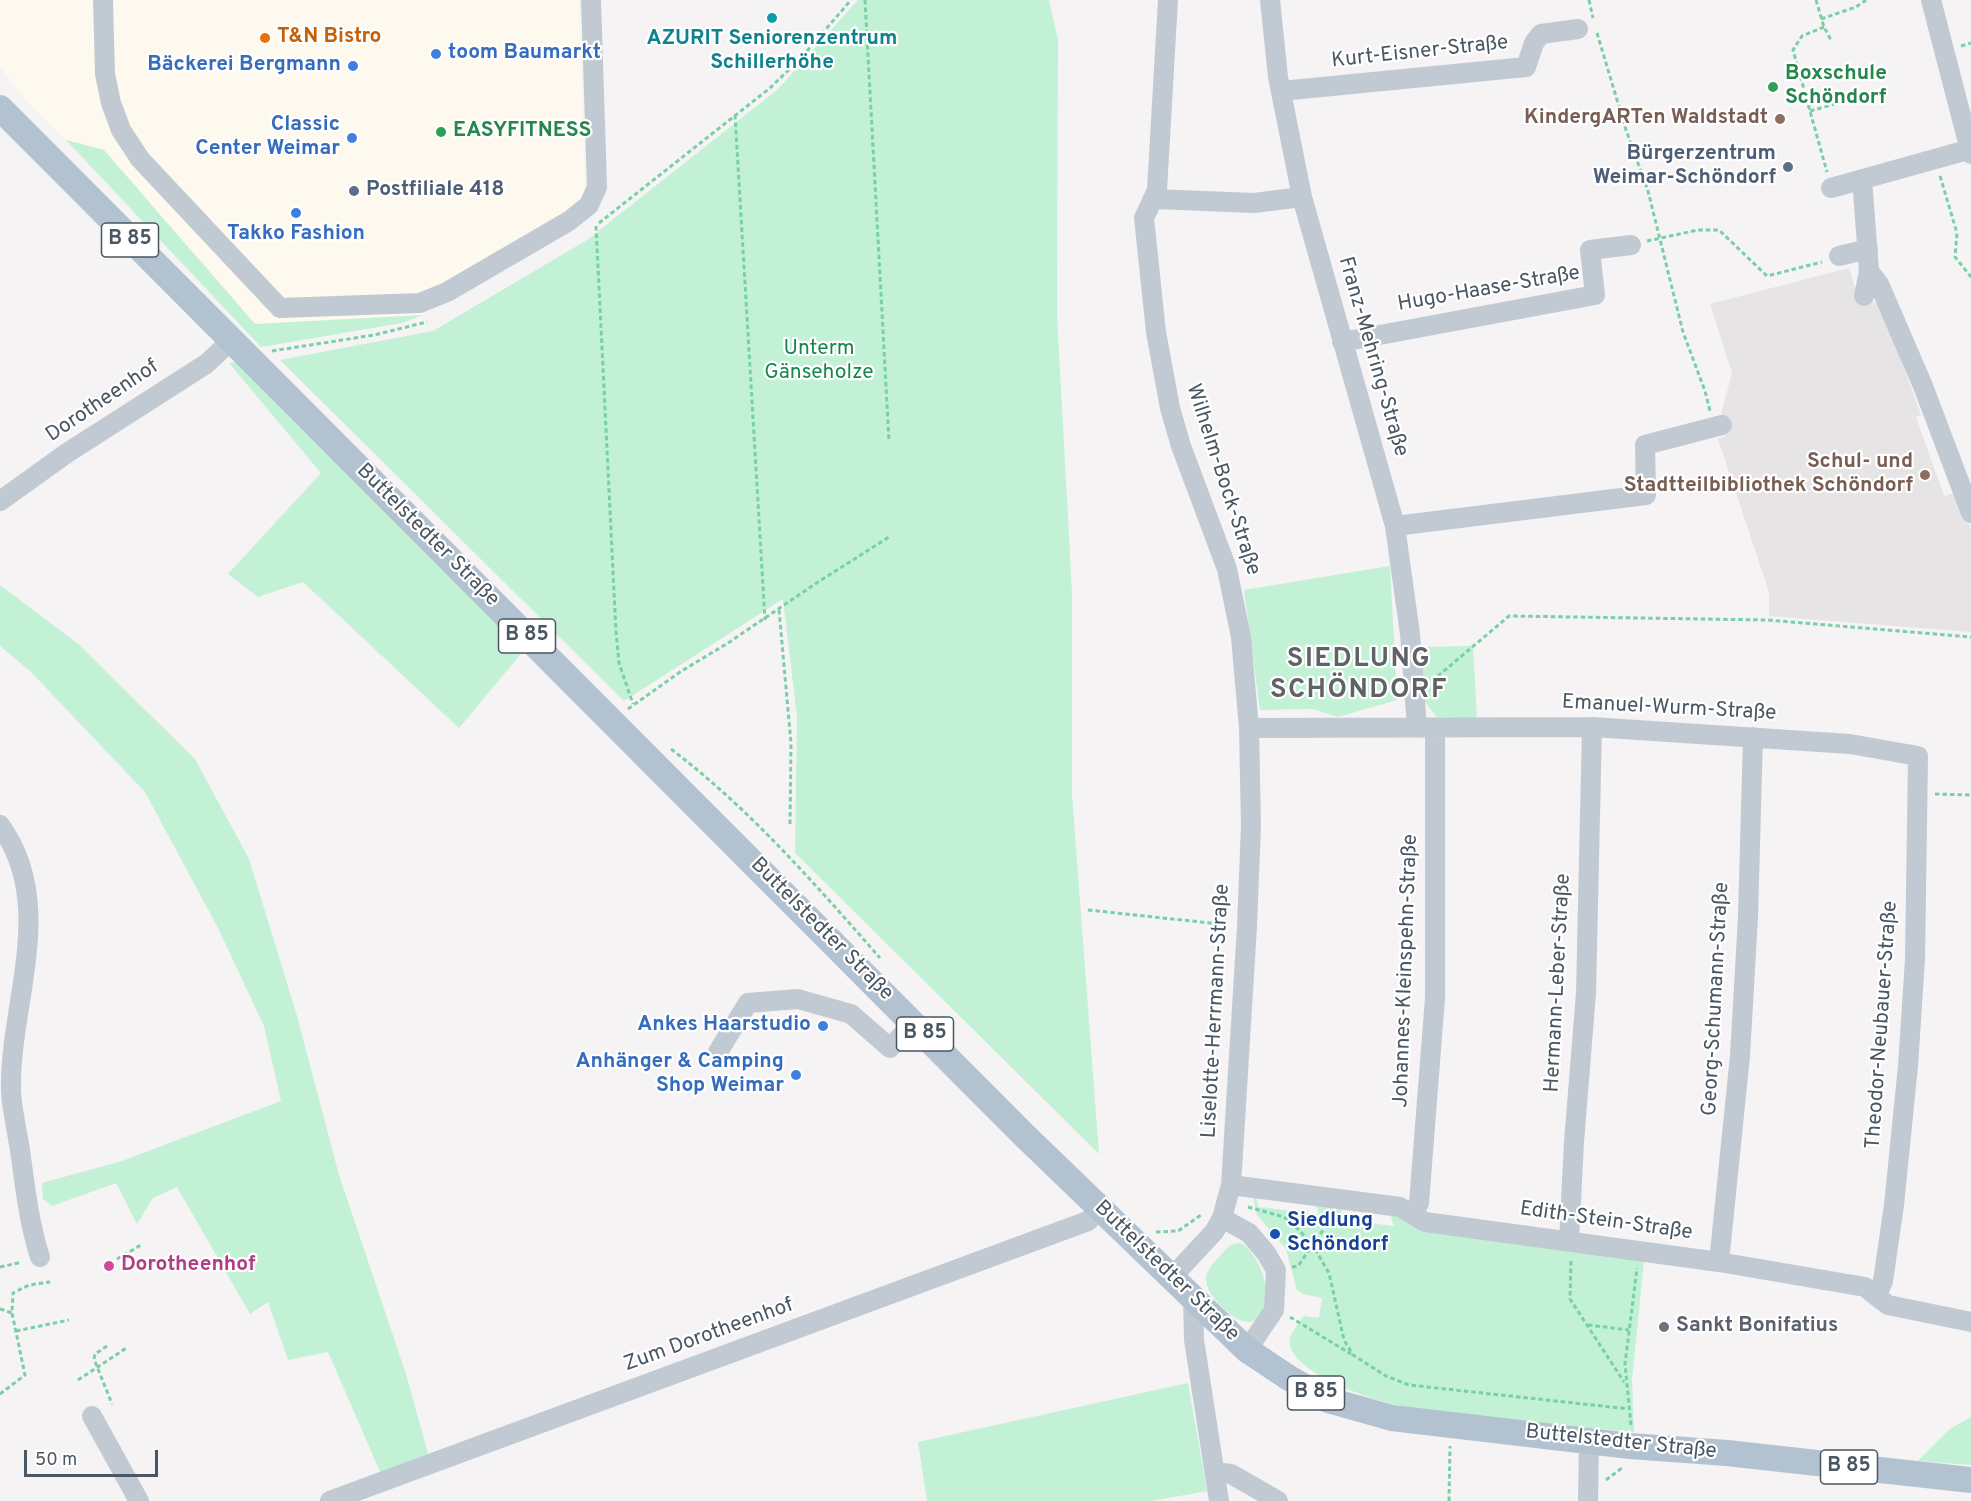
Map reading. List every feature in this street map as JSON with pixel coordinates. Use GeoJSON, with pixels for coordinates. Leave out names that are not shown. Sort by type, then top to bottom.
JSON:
{"type":"FeatureCollection","features":[{"type":"Feature","properties":{"kind":"main road","name":"Buttelstedter Straße"},"geometry":{"type":"LineString","coordinates":[[0,108],[1099,1209],[1247,1350],[1289,1378],[1339,1404],[1392,1418],[1589,1441],[1971,1480]]}},
{"type":"Feature","properties":{"kind":"street"},"geometry":{"type":"LineString","coordinates":[[103,0],[105,74],[111,103],[121,130],[140,159],[280,308],[420,303],[447,292],[569,221],[589,205],[597,187],[591,0]]}},
{"type":"Feature","properties":{"kind":"street","name":"Wilhelm-Bock-Straße"},"geometry":{"type":"LineString","coordinates":[[1168,0],[1157,190],[1144,218],[1160,354],[1170,408],[1181,446],[1227,569],[1241,637],[1249,728]]}},
{"type":"Feature","properties":{"kind":"street","name":"Franz-Mehring-Straße"},"geometry":{"type":"LineString","coordinates":[[1270,0],[1281,92],[1302,197],[1395,526],[1416,694],[1426,728]]}},
{"type":"Feature","properties":{"kind":"street"},"geometry":{"type":"LineString","coordinates":[[1831,188],[1971,150],[1931,0]]}},
{"type":"Feature","properties":{"kind":"street","name":"Kurt-Eisner-Straße"},"geometry":{"type":"LineString","coordinates":[[1281,92],[1526,67],[1534,43],[1541,34],[1578,29]]}},
{"type":"Feature","properties":{"kind":"street"},"geometry":{"type":"LineString","coordinates":[[1862,179],[1869,272],[1864,296]]}},
{"type":"Feature","properties":{"kind":"street"},"geometry":{"type":"LineString","coordinates":[[1154,199],[1254,203],[1302,197]]}},
{"type":"Feature","properties":{"kind":"street","name":"Hugo-Haase-Straße"},"geometry":{"type":"LineString","coordinates":[[1342,342],[1595,295],[1590,250],[1630,244]]}},
{"type":"Feature","properties":{"kind":"street"},"geometry":{"type":"LineString","coordinates":[[1839,256],[1868,249]]}},
{"type":"Feature","properties":{"kind":"street"},"geometry":{"type":"LineString","coordinates":[[1869,272],[1879,284],[1914,365],[1971,513]]}},
{"type":"Feature","properties":{"kind":"street","name":"Dorotheenhof"},"geometry":{"type":"LineString","coordinates":[[0,501],[113,423],[206,364],[231,341]]}},
{"type":"Feature","properties":{"kind":"street"},"geometry":{"type":"LineString","coordinates":[[1395,526],[1646,495],[1645,445],[1718,426]]}},
{"type":"Feature","properties":{"kind":"street","name":"Emanuel-Wurm-Straße"},"geometry":{"type":"LineString","coordinates":[[1249,728],[1592,727],[1850,744],[1918,756]]}},
{"type":"Feature","properties":{"kind":"street","name":"Hermann-Leber-Straße"},"geometry":{"type":"LineString","coordinates":[[1569,1241],[1586,993],[1592,727]]}},
{"type":"Feature","properties":{"kind":"street","name":"Liselotte-Herrmann-Straße"},"geometry":{"type":"LineString","coordinates":[[1172,1277],[1215,1232],[1214,1214],[1231,1185],[1248,927],[1251,815],[1249,728]]}},
{"type":"Feature","properties":{"kind":"street","name":"Johannes-Kleinspehn-Straße"},"geometry":{"type":"LineString","coordinates":[[1414,1213],[1419,1203],[1435,998],[1426,728]]}},
{"type":"Feature","properties":{"kind":"street","name":"Georg-Schumann-Straße"},"geometry":{"type":"LineString","coordinates":[[1719,1262],[1740,1056],[1748,917],[1753,737]]}},
{"type":"Feature","properties":{"kind":"street","name":"Theodor-Neubauer-Straße"},"geometry":{"type":"LineString","coordinates":[[1877,1295],[1883,1281],[1892,1215],[1908,1066],[1915,959],[1918,756]]}},
{"type":"Feature","properties":{"kind":"street"},"geometry":{"type":"LineString","coordinates":[[0,825],[21,864],[29,902],[29,931],[13,1051],[11,1092],[30,1214],[40,1257]]}},
{"type":"Feature","properties":{"kind":"street"},"geometry":{"type":"LineString","coordinates":[[718,1052],[748,1003],[798,999],[851,1014],[890,1048],[914,1023]]}},
{"type":"Feature","properties":{"kind":"street","name":"Edith-Stein-Straße"},"geometry":{"type":"LineString","coordinates":[[1231,1185],[1400,1207],[1414,1213],[1425,1222],[1719,1262],[1865,1287],[1888,1305],[1971,1322]]}},
{"type":"Feature","properties":{"kind":"street","name":"Zum Dorotheenhof"},"geometry":{"type":"LineString","coordinates":[[330,1501],[1088,1221],[1099,1209]]}},
{"type":"Feature","properties":{"kind":"street"},"geometry":{"type":"LineString","coordinates":[[1214,1214],[1249,1233],[1266,1253],[1276,1270],[1274,1310],[1247,1350]]}},
{"type":"Feature","properties":{"kind":"street"},"geometry":{"type":"LineString","coordinates":[[1193,1298],[1194,1340],[1219,1501]]}},
{"type":"Feature","properties":{"kind":"street"},"geometry":{"type":"LineString","coordinates":[[92,1416],[139,1501]]}},
{"type":"Feature","properties":{"kind":"street"},"geometry":{"type":"LineString","coordinates":[[1588,1498],[1589,1441]]}},
{"type":"Feature","properties":{"kind":"street"},"geometry":{"type":"LineString","coordinates":[[1215,1472],[1231,1474],[1278,1501]]}},
{"type":"Feature","properties":{"kind":"path"},"geometry":{"type":"LineString","coordinates":[[865,0],[889,441]]}},
{"type":"Feature","properties":{"kind":"path"},"geometry":{"type":"LineString","coordinates":[[1588,0],[1614,92],[1648,191],[1683,332],[1718,426]]}},
{"type":"Feature","properties":{"kind":"path"},"geometry":{"type":"LineString","coordinates":[[1815,0],[1831,40]]}},
{"type":"Feature","properties":{"kind":"path"},"geometry":{"type":"LineString","coordinates":[[1821,19],[1856,7],[1866,0]]}},
{"type":"Feature","properties":{"kind":"path"},"geometry":{"type":"LineString","coordinates":[[1824,27],[1802,36],[1793,50],[1831,188]]}},
{"type":"Feature","properties":{"kind":"path"},"geometry":{"type":"LineString","coordinates":[[1810,111],[1849,100]]}},
{"type":"Feature","properties":{"kind":"path"},"geometry":{"type":"LineString","coordinates":[[735,115],[765,620]]}},
{"type":"Feature","properties":{"kind":"path"},"geometry":{"type":"LineString","coordinates":[[1935,158],[1957,233],[1955,257],[1971,277]]}},
{"type":"Feature","properties":{"kind":"path"},"geometry":{"type":"LineString","coordinates":[[596,226],[616,632],[619,663],[633,704]]}},
{"type":"Feature","properties":{"kind":"path"},"geometry":{"type":"LineString","coordinates":[[1660,239],[1698,230],[1719,230],[1767,276],[1839,256]]}},
{"type":"Feature","properties":{"kind":"path"},"geometry":{"type":"LineString","coordinates":[[615,723],[633,704],[890,537]]}},
{"type":"Feature","properties":{"kind":"path"},"geometry":{"type":"LineString","coordinates":[[779,610],[791,743],[790,825]]}},
{"type":"Feature","properties":{"kind":"path"},"geometry":{"type":"LineString","coordinates":[[1416,694],[1509,616],[1768,620],[1971,637]]}},
{"type":"Feature","properties":{"kind":"path"},"geometry":{"type":"LineString","coordinates":[[1918,793],[1971,795]]}},
{"type":"Feature","properties":{"kind":"path"},"geometry":{"type":"LineString","coordinates":[[1088,910],[1248,927]]}},
{"type":"Feature","properties":{"kind":"path"},"geometry":{"type":"LineString","coordinates":[[1298,1266],[1331,1219],[1337,1198]]}},
{"type":"Feature","properties":{"kind":"path"},"geometry":{"type":"LineString","coordinates":[[1243,1205],[1284,1217],[1312,1244],[1329,1273],[1344,1340],[1353,1355]]}},
{"type":"Feature","properties":{"kind":"path"},"geometry":{"type":"LineString","coordinates":[[1149,1231],[1178,1231],[1214,1214]]}},
{"type":"Feature","properties":{"kind":"path"},"geometry":{"type":"LineString","coordinates":[[1569,1241],[1570,1299],[1625,1385]]}},
{"type":"Feature","properties":{"kind":"path"},"geometry":{"type":"LineString","coordinates":[[117,1259],[141,1245]]}},
{"type":"Feature","properties":{"kind":"path"},"geometry":{"type":"LineString","coordinates":[[1306,1325],[1386,1376],[1409,1385],[1629,1409],[1625,1385],[1640,1251]]}},
{"type":"Feature","properties":{"kind":"path"},"geometry":{"type":"LineString","coordinates":[[0,1267],[15,1263]]}},
{"type":"Feature","properties":{"kind":"path"},"geometry":{"type":"LineString","coordinates":[[0,1394],[25,1376],[10,1301],[13,1293],[20,1288],[50,1282]]}},
{"type":"Feature","properties":{"kind":"path"},"geometry":{"type":"LineString","coordinates":[[0,1309],[12,1313]]}},
{"type":"Feature","properties":{"kind":"path"},"geometry":{"type":"LineString","coordinates":[[16,1331],[69,1320]]}},
{"type":"Feature","properties":{"kind":"path"},"geometry":{"type":"LineString","coordinates":[[1586,1325],[1630,1330]]}},
{"type":"Feature","properties":{"kind":"path"},"geometry":{"type":"LineString","coordinates":[[107,1346],[95,1354],[96,1367],[112,1404]]}},
{"type":"Feature","properties":{"kind":"path"},"geometry":{"type":"LineString","coordinates":[[78,1380],[128,1347]]}},
{"type":"Feature","properties":{"kind":"path"},"geometry":{"type":"LineString","coordinates":[[1449,1501],[1451,1426]]}},
{"type":"Feature","properties":{"kind":"shaded area"},"geometry":{"type":"Polygon","coordinates":[[[0,0],[579,0],[586,219],[423,315],[255,324],[104,150],[66,140],[28,103],[0,67],[0,0]]]}},
{"type":"Feature","properties":{"kind":"shaded area"},"geometry":{"type":"Polygon","coordinates":[[[1849,268],[1856,291],[1882,307],[1921,415],[1916,417],[1944,496],[1958,492],[1971,530],[1971,632],[1769,616],[1769,592],[1718,439],[1725,436],[1720,418],[1732,373],[1710,304],[1849,268]]]}},
{"type":"Feature","properties":{"kind":"green space","name":"Unterm Gänseholze"},"geometry":{"type":"Polygon","coordinates":[[[858,0],[1049,0],[1058,40],[1057,315],[1072,592],[1072,794],[1099,1154],[795,853],[797,717],[783,599],[624,701],[280,360],[433,331],[587,240],[777,90],[858,0]]]}},
{"type":"Feature","properties":{"kind":"green space"},"geometry":{"type":"Polygon","coordinates":[[[66,140],[104,150],[255,324],[423,315],[402,323],[261,347],[66,140]]]}},
{"type":"Feature","properties":{"kind":"green space"},"geometry":{"type":"Polygon","coordinates":[[[237,362],[524,650],[459,728],[303,582],[258,597],[228,574],[321,473],[229,363],[237,362]]]}},
{"type":"Feature","properties":{"kind":"green space"},"geometry":{"type":"Polygon","coordinates":[[[1390,566],[1397,700],[1338,717],[1312,709],[1260,710],[1244,590],[1390,566]]]}},
{"type":"Feature","properties":{"kind":"green space"},"geometry":{"type":"Polygon","coordinates":[[[0,585],[77,643],[195,759],[249,859],[297,1016],[339,1175],[406,1374],[429,1457],[381,1474],[328,1352],[288,1360],[268,1302],[250,1314],[177,1187],[153,1198],[137,1224],[116,1183],[52,1206],[43,1199],[42,1183],[122,1161],[281,1101],[264,1026],[218,928],[145,792],[30,671],[0,646],[0,585]]]}},
{"type":"Feature","properties":{"kind":"green space"},"geometry":{"type":"Polygon","coordinates":[[[1473,646],[1477,718],[1437,717],[1425,702],[1419,647],[1473,646]]]}},
{"type":"Feature","properties":{"kind":"green space"},"geometry":{"type":"Polygon","coordinates":[[[1252,1194],[1255,1195],[1259,1207],[1319,1214],[1315,1202],[1342,1207],[1340,1226],[1361,1229],[1362,1222],[1394,1226],[1390,1213],[1644,1261],[1632,1380],[1634,1432],[1434,1412],[1377,1400],[1322,1377],[1306,1367],[1295,1356],[1290,1340],[1294,1329],[1304,1316],[1319,1318],[1322,1298],[1303,1294],[1297,1290],[1286,1249],[1257,1215],[1252,1194]]]}},
{"type":"Feature","properties":{"kind":"green space"},"geometry":{"type":"Polygon","coordinates":[[[1241,1243],[1255,1258],[1265,1280],[1266,1303],[1262,1313],[1255,1320],[1248,1322],[1225,1310],[1212,1295],[1206,1281],[1210,1268],[1224,1251],[1231,1245],[1241,1243]]]}},
{"type":"Feature","properties":{"kind":"green space"},"geometry":{"type":"Polygon","coordinates":[[[1188,1383],[1207,1491],[1152,1501],[927,1501],[918,1442],[1188,1383]]]}},
{"type":"Feature","properties":{"kind":"green space"},"geometry":{"type":"Polygon","coordinates":[[[1971,1417],[1971,1465],[1918,1461],[1950,1429],[1971,1417]]]}},
{"type":"Feature","properties":{"kind":"place","name":"AZURIT Seniorenzentrum Schillerhöhe"},"geometry":{"type":"Point","coordinates":[772,18]}},
{"type":"Feature","properties":{"kind":"place","name":"T&N Bistro"},"geometry":{"type":"Point","coordinates":[265,38]}},
{"type":"Feature","properties":{"kind":"place","name":"toom Baumarkt"},"geometry":{"type":"Point","coordinates":[436,54]}},
{"type":"Feature","properties":{"kind":"place","name":"Bäckerei Bergmann"},"geometry":{"type":"Point","coordinates":[353,66]}},
{"type":"Feature","properties":{"kind":"place","name":"Boxschule Schöndorf"},"geometry":{"type":"Point","coordinates":[1773,87]}},
{"type":"Feature","properties":{"kind":"place","name":"KindergARTen Waldstadt"},"geometry":{"type":"Point","coordinates":[1780,119]}},
{"type":"Feature","properties":{"kind":"place","name":"EASYFITNESS"},"geometry":{"type":"Point","coordinates":[441,132]}},
{"type":"Feature","properties":{"kind":"place","name":"Classic Center Weimar"},"geometry":{"type":"Point","coordinates":[352,138]}},
{"type":"Feature","properties":{"kind":"place","name":"Bürgerzentrum Weimar-Schöndorf"},"geometry":{"type":"Point","coordinates":[1788,167]}},
{"type":"Feature","properties":{"kind":"place","name":"Postfiliale 418"},"geometry":{"type":"Point","coordinates":[354,191]}},
{"type":"Feature","properties":{"kind":"place","name":"Takko Fashion"},"geometry":{"type":"Point","coordinates":[296,213]}},
{"type":"Feature","properties":{"kind":"place","name":"Schul- und Stadtteilbibliothek Schöndorf"},"geometry":{"type":"Point","coordinates":[1925,475]}},
{"type":"Feature","properties":{"kind":"place","name":"Ankes Haarstudio"},"geometry":{"type":"Point","coordinates":[823,1026]}},
{"type":"Feature","properties":{"kind":"place","name":"Anhänger & Camping Shop Weimar"},"geometry":{"type":"Point","coordinates":[796,1075]}},
{"type":"Feature","properties":{"kind":"place","name":"Siedlung Schöndorf"},"geometry":{"type":"Point","coordinates":[1275,1234]}},
{"type":"Feature","properties":{"kind":"place","name":"Dorotheenhof"},"geometry":{"type":"Point","coordinates":[109,1266]}},
{"type":"Feature","properties":{"kind":"place","name":"Sankt Bonifatius"},"geometry":{"type":"Point","coordinates":[1664,1327]}},
{"type":"Feature","properties":{"kind":"district","name":"SIEDLUNG SCHÖNDORF"},"geometry":{"type":"Point","coordinates":[1359,676]}}]}
